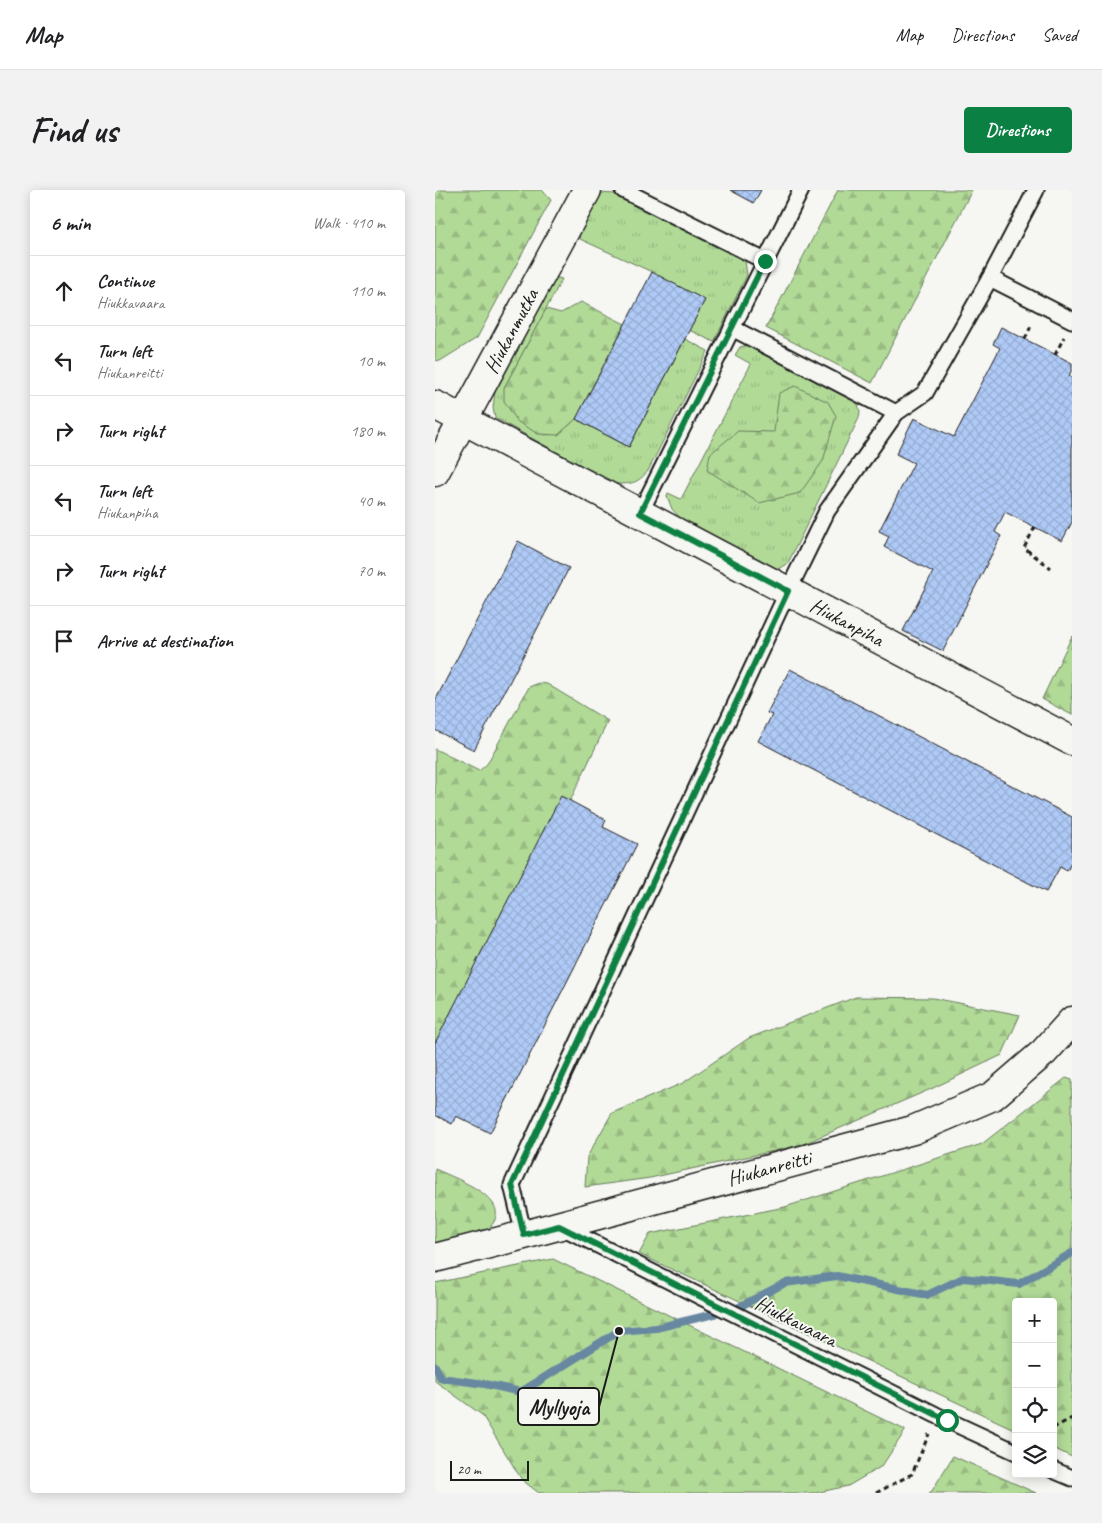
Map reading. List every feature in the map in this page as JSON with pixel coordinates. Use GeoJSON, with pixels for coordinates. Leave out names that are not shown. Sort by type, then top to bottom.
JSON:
{"type":"FeatureCollection","features":[{"type":"Feature","properties":{"kind":"street","name":"Hiukanmutka"},"geometry":{"type":"LineString","coordinates":[[435,472],[587,190]]}},
{"type":"Feature","properties":{"kind":"street","name":"Hiukanpiha"},"geometry":{"type":"LineString","coordinates":[[435,405],[1072,741]]}},
{"type":"Feature","properties":{"kind":"street","name":"Hiukanreitti"},"geometry":{"type":"LineString","coordinates":[[435,1258],[913,1130],[993,1096],[1044,1052],[1072,1021]]}},
{"type":"Feature","properties":{"kind":"lane"},"geometry":{"type":"LineString","coordinates":[[623,190],[765,261]]}},
{"type":"Feature","properties":{"kind":"lane"},"geometry":{"type":"LineString","coordinates":[[640,513],[801,190]]}},
{"type":"Feature","properties":{"kind":"lane"},"geometry":{"type":"LineString","coordinates":[[524,1235],[512,1185],[827,511],[895,413],[925,393],[990,278],[1036,190]]}},
{"type":"Feature","properties":{"kind":"lane"},"geometry":{"type":"LineString","coordinates":[[990,278],[1072,320]]}},
{"type":"Feature","properties":{"kind":"lane"},"geometry":{"type":"LineString","coordinates":[[732,328],[895,413]]}},
{"type":"Feature","properties":{"kind":"lane","name":"Hiukkavaara"},"geometry":{"type":"LineString","coordinates":[[559,1226],[936,1415],[1012,1450]]}},
{"type":"Feature","properties":{"kind":"lane"},"geometry":{"type":"LineString","coordinates":[[1057,1472],[1072,1478]]}},
{"type":"Feature","properties":{"kind":"path"},"geometry":{"type":"LineString","coordinates":[[1025,338],[1030,328]]}},
{"type":"Feature","properties":{"kind":"path"},"geometry":{"type":"LineString","coordinates":[[1055,355],[1061,344]]}},
{"type":"Feature","properties":{"kind":"path"},"geometry":{"type":"LineString","coordinates":[[1035,527],[1024,548],[1051,568]]}},
{"type":"Feature","properties":{"kind":"path"},"geometry":{"type":"LineString","coordinates":[[1057,1426],[1072,1418]]}},
{"type":"Feature","properties":{"kind":"path"},"geometry":{"type":"LineString","coordinates":[[876,1493],[912,1474],[926,1440]]}},
{"type":"Feature","properties":{"kind":"green space"},"geometry":{"type":"Polygon","coordinates":[[[435,190],[542,190],[551,200],[477,338],[440,361],[435,360],[435,190]]]}},
{"type":"Feature","properties":{"kind":"green space"},"geometry":{"type":"Polygon","coordinates":[[[838,190],[972,190],[872,383],[766,328],[838,190]]]}},
{"type":"Feature","properties":{"kind":"green space"},"geometry":{"type":"Polygon","coordinates":[[[598,193],[616,194],[745,261],[747,275],[714,342],[689,330],[652,272],[580,239],[578,230],[598,193]]]}},
{"type":"Feature","properties":{"kind":"green space"},"geometry":{"type":"Polygon","coordinates":[[[554,277],[562,279],[504,388],[558,435],[576,419],[629,447],[685,339],[708,351],[648,471],[640,479],[633,482],[615,484],[495,418],[493,408],[495,391],[554,277]]]}},
{"type":"Feature","properties":{"kind":"green space"},"geometry":{"type":"Polygon","coordinates":[[[581,302],[625,324],[576,419],[558,435],[538,434],[518,422],[504,401],[504,388],[546,309],[561,313],[581,302]]]}},
{"type":"Feature","properties":{"kind":"green space"},"geometry":{"type":"Polygon","coordinates":[[[748,345],[857,401],[860,411],[859,418],[788,563],[778,569],[680,518],[672,509],[667,496],[668,493],[681,499],[751,364],[735,355],[740,347],[748,345]]]}},
{"type":"Feature","properties":{"kind":"green space"},"geometry":{"type":"Polygon","coordinates":[[[795,386],[828,402],[836,416],[823,461],[800,493],[759,503],[707,470],[710,454],[738,431],[774,432],[779,393],[795,386]]]}},
{"type":"Feature","properties":{"kind":"green space"},"geometry":{"type":"Polygon","coordinates":[[[1072,636],[1072,715],[1042,699],[1072,636]]]}},
{"type":"Feature","properties":{"kind":"green space"},"geometry":{"type":"Polygon","coordinates":[[[539,683],[547,684],[608,721],[570,801],[435,1043],[435,749],[479,771],[487,764],[529,687],[539,683]]]}},
{"type":"Feature","properties":{"kind":"green space"},"geometry":{"type":"Polygon","coordinates":[[[856,997],[933,998],[1020,1015],[1002,1055],[931,1089],[801,1145],[650,1178],[585,1187],[587,1157],[612,1113],[683,1083],[749,1038],[856,997]]]}},
{"type":"Feature","properties":{"kind":"green space"},"geometry":{"type":"Polygon","coordinates":[[[1066,1078],[1072,1080],[1072,1457],[1057,1450],[1057,1298],[1012,1298],[1012,1428],[639,1254],[650,1234],[785,1207],[982,1144],[1066,1078]]]}},
{"type":"Feature","properties":{"kind":"green space"},"geometry":{"type":"Polygon","coordinates":[[[435,1169],[468,1184],[490,1200],[495,1209],[495,1218],[488,1229],[435,1245],[435,1169]]]}},
{"type":"Feature","properties":{"kind":"green space"},"geometry":{"type":"Polygon","coordinates":[[[553,1259],[905,1431],[882,1466],[848,1486],[815,1493],[539,1493],[522,1480],[482,1415],[435,1381],[435,1283],[553,1259]]]}},
{"type":"Feature","properties":{"kind":"green space"},"geometry":{"type":"Polygon","coordinates":[[[953,1456],[1036,1493],[929,1493],[953,1456]]]}},
{"type":"Feature","properties":{"kind":"building"},"geometry":{"type":"Polygon","coordinates":[[[730,190],[761,190],[754,203],[730,190]]]}},
{"type":"Feature","properties":{"kind":"building"},"geometry":{"type":"Polygon","coordinates":[[[652,272],[705,300],[629,447],[576,419],[652,272]]]}},
{"type":"Feature","properties":{"kind":"building"},"geometry":{"type":"Polygon","coordinates":[[[1001,327],[1072,363],[1069,376],[1072,378],[1072,522],[1062,541],[1005,512],[995,532],[1001,536],[943,651],[903,631],[933,572],[884,547],[889,536],[879,531],[914,463],[896,454],[914,418],[954,437],[1000,348],[993,344],[1001,327]]]}},
{"type":"Feature","properties":{"kind":"building"},"geometry":{"type":"Polygon","coordinates":[[[518,541],[569,568],[474,750],[435,730],[435,701],[518,541]]]}},
{"type":"Feature","properties":{"kind":"building"},"geometry":{"type":"Polygon","coordinates":[[[790,669],[1072,817],[1072,861],[1067,871],[1060,867],[1046,892],[758,741],[772,715],[767,713],[790,669]]]}},
{"type":"Feature","properties":{"kind":"building"},"geometry":{"type":"Polygon","coordinates":[[[561,796],[606,820],[603,827],[637,844],[490,1133],[456,1116],[452,1124],[435,1115],[435,1043],[561,796]]]}},
{"type":"Feature","properties":{"kind":"waterway"},"geometry":{"type":"LineString","coordinates":[[739,1307],[785,1283],[837,1276],[927,1295],[963,1278],[1019,1284],[1072,1253]]}},
{"type":"Feature","properties":{"kind":"waterway"},"geometry":{"type":"LineString","coordinates":[[435,1366],[441,1378],[485,1384],[521,1392],[619,1331],[656,1328],[714,1314]]}},
{"type":"Feature","properties":{"kind":"place","name":"Myllyoja"},"geometry":{"type":"Point","coordinates":[619,1331]}},
{"type":"Feature","properties":{"kind":"route"},"geometry":{"type":"LineString","coordinates":[[765,261],[640,513],[788,591],[512,1185],[524,1235],[559,1226],[947,1420]]}}]}
